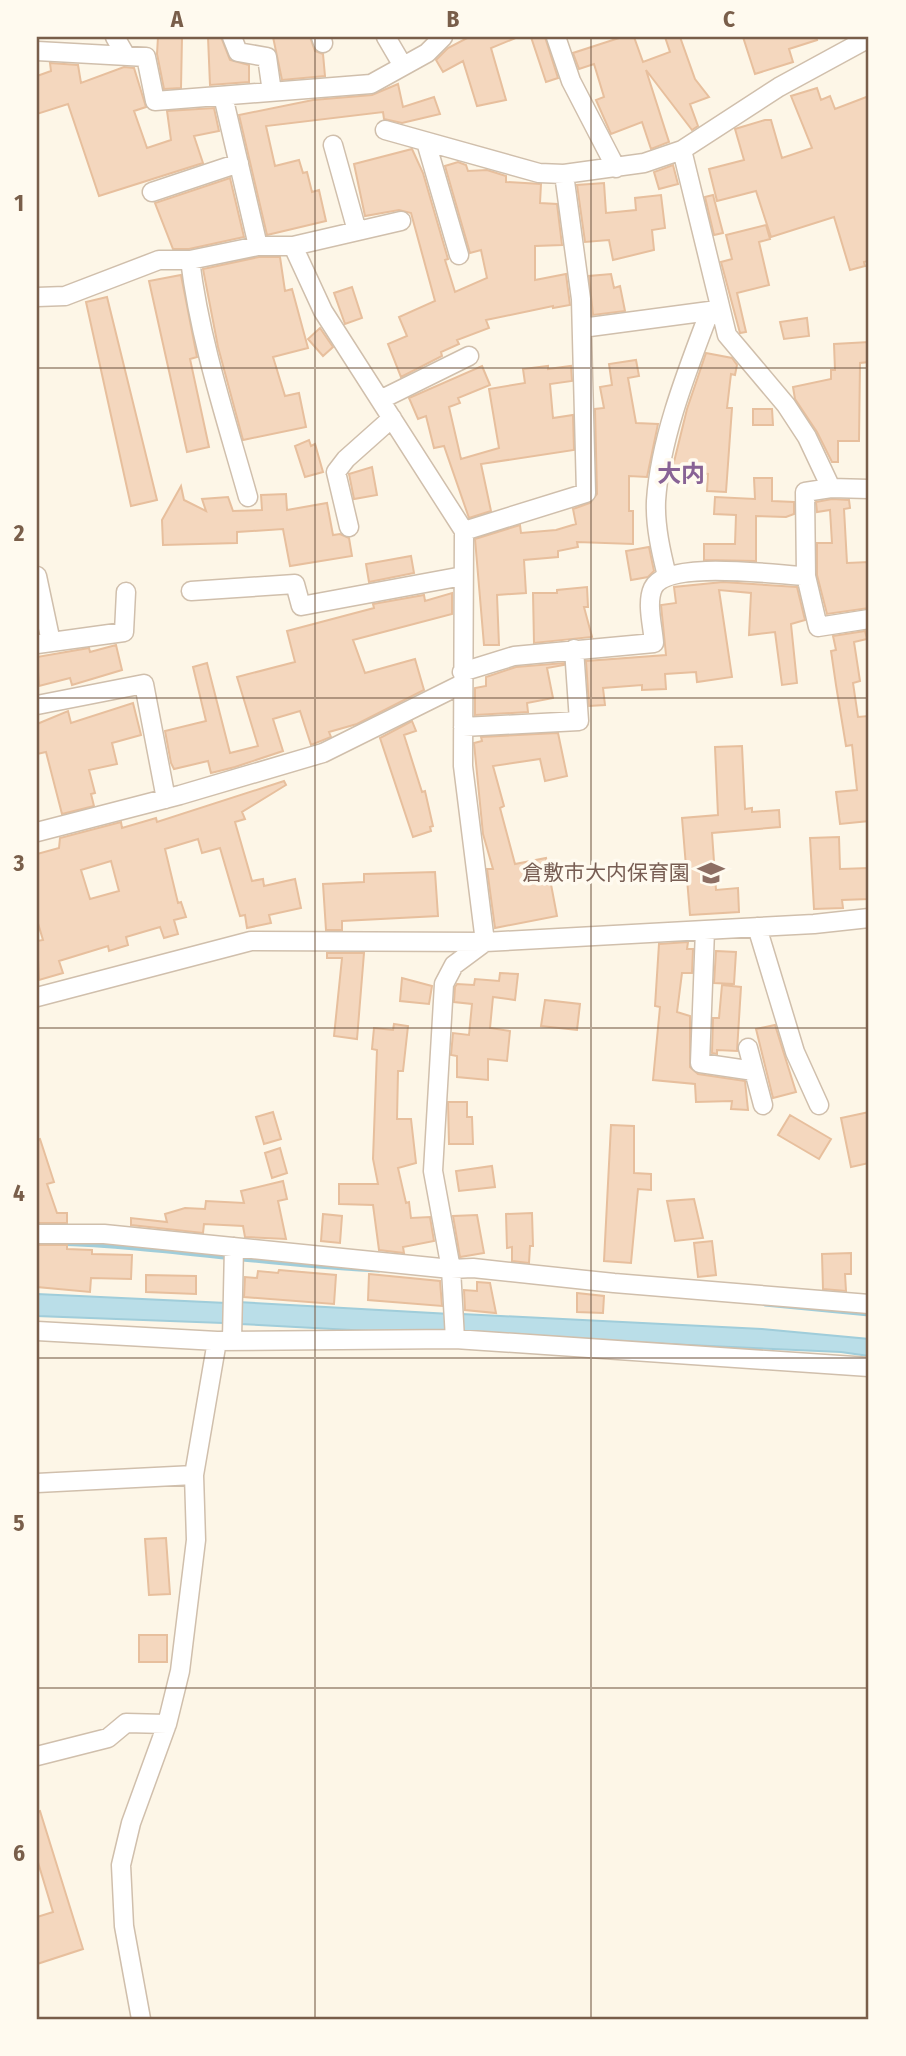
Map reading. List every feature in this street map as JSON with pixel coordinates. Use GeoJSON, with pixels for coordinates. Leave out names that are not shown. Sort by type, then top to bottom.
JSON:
{"type":"FeatureCollection","features":[{"type":"Feature","properties":{"kind":"street"},"geometry":{"type":"LineString","coordinates":[[115,37],[127,55]]}},
{"type":"Feature","properties":{"kind":"street"},"geometry":{"type":"LineString","coordinates":[[232,37],[238,52],[267,57],[272,92]]}},
{"type":"Feature","properties":{"kind":"street"},"geometry":{"type":"LineString","coordinates":[[386,37],[403,66]]}},
{"type":"Feature","properties":{"kind":"street"},"geometry":{"type":"LineString","coordinates":[[37,51],[146,57],[155,101],[371,84],[427,53],[443,37]]}},
{"type":"Feature","properties":{"kind":"street"},"geometry":{"type":"LineString","coordinates":[[556,37],[571,81],[615,168]]}},
{"type":"Feature","properties":{"kind":"street"},"geometry":{"type":"LineString","coordinates":[[385,130],[539,173],[564,174],[644,163],[682,150],[779,87],[869,38]]}},
{"type":"Feature","properties":{"kind":"street"},"geometry":{"type":"LineString","coordinates":[[223,96],[258,246]]}},
{"type":"Feature","properties":{"kind":"street"},"geometry":{"type":"LineString","coordinates":[[426,142],[459,255]]}},
{"type":"Feature","properties":{"kind":"street"},"geometry":{"type":"LineString","coordinates":[[333,145],[357,231]]}},
{"type":"Feature","properties":{"kind":"street"},"geometry":{"type":"LineString","coordinates":[[682,150],[714,311],[727,335],[786,405],[807,437],[831,488]]}},
{"type":"Feature","properties":{"kind":"street"},"geometry":{"type":"LineString","coordinates":[[152,192],[239,163]]}},
{"type":"Feature","properties":{"kind":"street"},"geometry":{"type":"LineString","coordinates":[[464,531],[586,494],[581,299],[564,174]]}},
{"type":"Feature","properties":{"kind":"street"},"geometry":{"type":"LineString","coordinates":[[37,297],[65,296],[159,260],[190,260],[258,246],[293,246],[401,221]]}},
{"type":"Feature","properties":{"kind":"street"},"geometry":{"type":"LineString","coordinates":[[293,246],[323,311],[464,531],[463,766],[485,942]]}},
{"type":"Feature","properties":{"kind":"street"},"geometry":{"type":"LineString","coordinates":[[190,260],[194,296],[208,356],[248,497]]}},
{"type":"Feature","properties":{"kind":"street"},"geometry":{"type":"LineString","coordinates":[[582,328],[714,311]]}},
{"type":"Feature","properties":{"kind":"street"},"geometry":{"type":"LineString","coordinates":[[667,576],[658,537],[656,501],[660,473],[679,393],[714,311]]}},
{"type":"Feature","properties":{"kind":"street"},"geometry":{"type":"LineString","coordinates":[[380,400],[469,356]]}},
{"type":"Feature","properties":{"kind":"street"},"geometry":{"type":"LineString","coordinates":[[349,527],[336,472],[346,459],[391,418]]}},
{"type":"Feature","properties":{"kind":"street"},"geometry":{"type":"LineString","coordinates":[[869,508],[866,489],[831,488],[805,492],[806,576],[818,627],[869,619]]}},
{"type":"Feature","properties":{"kind":"street"},"geometry":{"type":"LineString","coordinates":[[37,832],[166,799],[323,753],[462,678],[514,656],[654,643],[651,600],[653,587],[667,576],[708,571],[806,576]]}},
{"type":"Feature","properties":{"kind":"street"},"geometry":{"type":"LineString","coordinates":[[37,576],[44,643],[124,632],[126,593]]}},
{"type":"Feature","properties":{"kind":"street"},"geometry":{"type":"LineString","coordinates":[[191,591],[295,584],[301,606],[463,576]]}},
{"type":"Feature","properties":{"kind":"street"},"geometry":{"type":"LineString","coordinates":[[463,727],[579,721],[574,649]]}},
{"type":"Feature","properties":{"kind":"street"},"geometry":{"type":"LineString","coordinates":[[37,705],[144,684],[166,799]]}},
{"type":"Feature","properties":{"kind":"street"},"geometry":{"type":"LineString","coordinates":[[37,997],[251,941],[485,942],[757,928],[869,918]]}},
{"type":"Feature","properties":{"kind":"street"},"geometry":{"type":"LineString","coordinates":[[757,928],[794,1052],[819,1105]]}},
{"type":"Feature","properties":{"kind":"street"},"geometry":{"type":"LineString","coordinates":[[705,930],[700,1063],[754,1071]]}},
{"type":"Feature","properties":{"kind":"street"},"geometry":{"type":"LineString","coordinates":[[455,1339],[451,1269],[433,1171],[444,984],[454,965],[485,942]]}},
{"type":"Feature","properties":{"kind":"street"},"geometry":{"type":"LineString","coordinates":[[748,1048],[763,1105]]}},
{"type":"Feature","properties":{"kind":"street"},"geometry":{"type":"LineString","coordinates":[[37,1234],[104,1234],[451,1269],[473,1268],[614,1283],[869,1304]]}},
{"type":"Feature","properties":{"kind":"street"},"geometry":{"type":"LineString","coordinates":[[141,2019],[124,1926],[121,1866],[131,1823],[167,1724],[180,1671],[196,1540],[194,1475],[227,1334],[234,1247]]}},
{"type":"Feature","properties":{"kind":"street"},"geometry":{"type":"LineString","coordinates":[[37,1331],[227,1334],[289,1342],[455,1339],[869,1367]]}},
{"type":"Feature","properties":{"kind":"street"},"geometry":{"type":"LineString","coordinates":[[37,1483],[194,1475]]}},
{"type":"Feature","properties":{"kind":"street"},"geometry":{"type":"LineString","coordinates":[[37,1756],[108,1738],[127,1723],[167,1724]]}},
{"type":"Feature","properties":{"kind":"water"},"geometry":{"type":"Polygon","coordinates":[[[37,1294],[226,1303],[226,1320],[223,1323],[37,1316],[37,1294]]]}},
{"type":"Feature","properties":{"kind":"water"},"geometry":{"type":"Polygon","coordinates":[[[238,1302],[450,1314],[450,1327],[444,1335],[240,1324],[238,1302]]]}},
{"type":"Feature","properties":{"kind":"water"},"geometry":{"type":"Polygon","coordinates":[[[462,1314],[762,1329],[869,1339],[869,1356],[841,1352],[468,1335],[462,1329],[462,1314]]]}},
{"type":"Feature","properties":{"kind":"building"},"geometry":{"type":"Polygon","coordinates":[[[158,37],[182,37],[181,88],[164,89],[157,54],[158,37]]]}},
{"type":"Feature","properties":{"kind":"building"},"geometry":{"type":"Polygon","coordinates":[[[208,37],[221,37],[230,60],[249,65],[249,82],[210,85],[208,37]]]}},
{"type":"Feature","properties":{"kind":"building"},"geometry":{"type":"Polygon","coordinates":[[[273,37],[310,37],[315,51],[323,54],[325,76],[282,80],[273,37]]]}},
{"type":"Feature","properties":{"kind":"building"},"geometry":{"type":"Polygon","coordinates":[[[469,37],[518,37],[491,48],[506,100],[477,106],[463,61],[443,72],[436,60],[448,48],[469,37]]]}},
{"type":"Feature","properties":{"kind":"building"},"geometry":{"type":"Polygon","coordinates":[[[531,37],[545,37],[558,78],[546,82],[531,37]]]}},
{"type":"Feature","properties":{"kind":"building"},"geometry":{"type":"Polygon","coordinates":[[[622,37],[634,37],[643,62],[670,52],[665,37],[680,37],[695,79],[709,97],[690,104],[698,126],[692,130],[646,70],[669,142],[651,149],[642,122],[611,134],[596,100],[604,97],[594,64],[579,69],[573,53],[622,37]]]}},
{"type":"Feature","properties":{"kind":"building"},"geometry":{"type":"Polygon","coordinates":[[[743,37],[816,37],[817,40],[789,49],[793,62],[755,74],[743,37]]]}},
{"type":"Feature","properties":{"kind":"building"},"geometry":{"type":"Polygon","coordinates":[[[50,63],[78,65],[81,83],[124,67],[134,68],[146,107],[134,111],[147,148],[171,140],[167,111],[214,108],[219,131],[194,136],[203,163],[99,196],[68,104],[37,114],[37,76],[51,71],[50,63]]]}},
{"type":"Feature","properties":{"kind":"building"},"geometry":{"type":"Polygon","coordinates":[[[398,84],[403,107],[434,97],[440,114],[402,123],[384,119],[383,112],[266,126],[275,166],[299,160],[303,173],[307,172],[312,192],[319,190],[326,221],[267,235],[239,115],[313,100],[372,95],[398,84]]]}},
{"type":"Feature","properties":{"kind":"building"},"geometry":{"type":"Polygon","coordinates":[[[817,88],[821,100],[830,96],[835,109],[869,96],[869,261],[864,262],[865,266],[850,270],[834,217],[771,237],[756,191],[717,201],[709,169],[744,160],[735,129],[765,120],[771,120],[782,158],[812,148],[791,96],[817,88]]]}},
{"type":"Feature","properties":{"kind":"building"},"geometry":{"type":"Polygon","coordinates":[[[412,149],[423,173],[455,292],[487,278],[481,250],[470,253],[445,166],[458,162],[466,165],[468,171],[487,170],[506,176],[506,182],[541,184],[540,203],[557,204],[562,245],[535,246],[535,280],[566,274],[570,305],[486,320],[489,328],[457,340],[459,344],[441,352],[442,356],[401,377],[388,344],[407,336],[399,317],[435,301],[411,213],[399,210],[365,216],[354,164],[412,149]]]}},
{"type":"Feature","properties":{"kind":"building"},"geometry":{"type":"Polygon","coordinates":[[[673,165],[678,184],[659,189],[654,172],[673,165]]]}},
{"type":"Feature","properties":{"kind":"building"},"geometry":{"type":"Polygon","coordinates":[[[230,178],[244,237],[189,249],[173,249],[155,203],[230,178]]]}},
{"type":"Feature","properties":{"kind":"building"},"geometry":{"type":"Polygon","coordinates":[[[604,183],[606,213],[636,210],[635,198],[661,195],[665,228],[652,230],[654,250],[613,260],[609,240],[585,242],[577,185],[604,183]]]}},
{"type":"Feature","properties":{"kind":"building"},"geometry":{"type":"Polygon","coordinates":[[[713,195],[723,233],[714,235],[705,197],[713,195]]]}},
{"type":"Feature","properties":{"kind":"building"},"geometry":{"type":"Polygon","coordinates":[[[766,225],[770,239],[759,242],[769,285],[737,293],[746,332],[740,333],[721,262],[732,259],[726,235],[766,225]]]}},
{"type":"Feature","properties":{"kind":"building"},"geometry":{"type":"Polygon","coordinates":[[[259,257],[280,257],[285,291],[292,289],[308,348],[273,357],[285,396],[299,393],[306,427],[243,440],[218,347],[203,269],[259,257]]]}},
{"type":"Feature","properties":{"kind":"building"},"geometry":{"type":"Polygon","coordinates":[[[611,274],[614,288],[620,286],[625,311],[593,315],[589,276],[611,274]]]}},
{"type":"Feature","properties":{"kind":"building"},"geometry":{"type":"Polygon","coordinates":[[[181,275],[197,357],[190,359],[209,447],[187,452],[149,281],[181,275]]]}},
{"type":"Feature","properties":{"kind":"building"},"geometry":{"type":"Polygon","coordinates":[[[352,287],[362,318],[345,324],[334,293],[352,287]]]}},
{"type":"Feature","properties":{"kind":"building"},"geometry":{"type":"Polygon","coordinates":[[[107,297],[157,500],[131,506],[86,302],[107,297]]]}},
{"type":"Feature","properties":{"kind":"building"},"geometry":{"type":"Polygon","coordinates":[[[807,318],[809,336],[784,339],[780,322],[807,318]]]}},
{"type":"Feature","properties":{"kind":"building"},"geometry":{"type":"Polygon","coordinates":[[[320,328],[333,347],[323,356],[308,339],[320,328]]]}},
{"type":"Feature","properties":{"kind":"building"},"geometry":{"type":"Polygon","coordinates":[[[869,342],[869,362],[860,363],[859,441],[838,441],[838,462],[832,462],[817,432],[795,399],[793,387],[831,379],[831,370],[835,370],[834,344],[869,342]]]}},
{"type":"Feature","properties":{"kind":"building"},"geometry":{"type":"Polygon","coordinates":[[[706,353],[732,358],[737,365],[735,375],[731,374],[727,408],[732,408],[726,492],[707,491],[708,474],[672,470],[687,409],[706,353]]]}},
{"type":"Feature","properties":{"kind":"building"},"geometry":{"type":"Polygon","coordinates":[[[636,360],[639,376],[628,378],[636,423],[658,424],[647,477],[629,476],[633,544],[577,542],[578,547],[558,551],[558,557],[524,560],[526,593],[497,595],[499,645],[484,645],[475,539],[520,525],[521,533],[556,530],[576,524],[573,509],[590,503],[597,494],[595,409],[604,408],[600,387],[612,385],[609,364],[636,360]]]}},
{"type":"Feature","properties":{"kind":"building"},"geometry":{"type":"Polygon","coordinates":[[[482,366],[490,385],[458,398],[460,403],[449,407],[461,459],[499,448],[489,389],[525,383],[523,369],[548,366],[548,369],[571,366],[572,381],[550,384],[553,418],[573,415],[574,450],[481,464],[491,511],[469,518],[444,446],[434,448],[426,416],[418,419],[409,398],[482,366]]]}},
{"type":"Feature","properties":{"kind":"building"},"geometry":{"type":"Polygon","coordinates":[[[753,409],[772,409],[773,425],[753,425],[753,409]]]}},
{"type":"Feature","properties":{"kind":"building"},"geometry":{"type":"Polygon","coordinates":[[[309,440],[311,446],[315,444],[323,472],[305,477],[295,446],[309,440]]]}},
{"type":"Feature","properties":{"kind":"building"},"geometry":{"type":"Polygon","coordinates":[[[372,467],[377,495],[354,499],[349,474],[372,467]]]}},
{"type":"Feature","properties":{"kind":"building"},"geometry":{"type":"Polygon","coordinates":[[[754,478],[772,478],[772,501],[794,502],[794,514],[786,517],[756,516],[756,561],[704,560],[704,544],[735,544],[736,515],[714,514],[715,497],[755,499],[754,478]]]}},
{"type":"Feature","properties":{"kind":"building"},"geometry":{"type":"Polygon","coordinates":[[[181,486],[184,500],[206,511],[202,499],[228,497],[233,511],[262,510],[261,495],[286,494],[287,510],[327,503],[333,535],[340,534],[349,538],[352,556],[290,566],[283,529],[237,532],[237,543],[163,545],[162,520],[181,486]]]}},
{"type":"Feature","properties":{"kind":"building"},"geometry":{"type":"Polygon","coordinates":[[[849,500],[850,508],[844,509],[847,563],[869,562],[869,608],[827,614],[817,575],[817,543],[832,543],[830,510],[817,512],[816,502],[849,500]]]}},
{"type":"Feature","properties":{"kind":"building"},"geometry":{"type":"Polygon","coordinates":[[[649,547],[654,571],[648,577],[631,580],[626,551],[649,547]]]}},
{"type":"Feature","properties":{"kind":"building"},"geometry":{"type":"Polygon","coordinates":[[[411,556],[414,573],[369,582],[366,564],[411,556]]]}},
{"type":"Feature","properties":{"kind":"building"},"geometry":{"type":"Polygon","coordinates":[[[723,582],[797,587],[805,620],[791,624],[797,683],[782,685],[775,632],[749,635],[751,593],[719,590],[732,677],[697,682],[696,672],[665,674],[666,689],[642,690],[642,685],[603,688],[605,705],[589,706],[586,661],[666,655],[661,605],[676,603],[674,587],[723,582]]]}},
{"type":"Feature","properties":{"kind":"building"},"geometry":{"type":"Polygon","coordinates":[[[587,587],[588,607],[584,607],[592,637],[534,643],[533,593],[557,593],[557,590],[587,587]]]}},
{"type":"Feature","properties":{"kind":"building"},"geometry":{"type":"Polygon","coordinates":[[[452,593],[452,614],[353,640],[365,673],[415,659],[424,690],[357,724],[329,732],[331,737],[311,745],[300,711],[273,719],[283,751],[211,773],[208,761],[174,769],[165,731],[206,721],[193,667],[207,663],[230,753],[258,746],[237,677],[295,662],[287,631],[374,608],[373,604],[424,595],[425,601],[452,593]]]}},
{"type":"Feature","properties":{"kind":"building"},"geometry":{"type":"Polygon","coordinates":[[[865,631],[867,639],[854,642],[860,681],[853,683],[858,717],[868,716],[869,821],[840,824],[836,792],[857,790],[852,745],[846,746],[831,651],[836,650],[833,636],[865,631]]]}},
{"type":"Feature","properties":{"kind":"building"},"geometry":{"type":"Polygon","coordinates":[[[116,645],[122,670],[72,685],[70,678],[39,686],[37,657],[89,648],[90,652],[116,645]]]}},
{"type":"Feature","properties":{"kind":"building"},"geometry":{"type":"Polygon","coordinates":[[[564,663],[547,668],[553,698],[527,703],[528,712],[475,715],[475,688],[486,686],[486,677],[516,667],[564,663]]]}},
{"type":"Feature","properties":{"kind":"building"},"geometry":{"type":"Polygon","coordinates":[[[133,703],[141,735],[112,743],[117,764],[89,770],[95,793],[91,794],[94,806],[62,814],[46,752],[37,754],[37,724],[68,711],[71,723],[133,703]]]}},
{"type":"Feature","properties":{"kind":"building"},"geometry":{"type":"Polygon","coordinates":[[[412,721],[416,731],[404,735],[422,792],[425,791],[433,826],[430,827],[431,831],[413,837],[380,738],[412,721]]]}},
{"type":"Feature","properties":{"kind":"building"},"geometry":{"type":"Polygon","coordinates":[[[558,733],[567,776],[545,781],[540,759],[493,766],[504,806],[500,808],[515,864],[546,858],[557,916],[495,928],[487,869],[493,869],[483,834],[474,743],[482,741],[481,737],[558,733]]]}},
{"type":"Feature","properties":{"kind":"building"},"geometry":{"type":"Polygon","coordinates":[[[742,746],[745,809],[752,808],[752,812],[779,810],[780,827],[712,833],[716,890],[738,888],[739,912],[690,915],[682,818],[718,815],[715,747],[742,746]]]}},
{"type":"Feature","properties":{"kind":"building"},"geometry":{"type":"Polygon","coordinates":[[[284,781],[286,785],[242,812],[245,819],[235,822],[252,881],[263,879],[264,886],[295,879],[301,908],[269,915],[271,923],[247,928],[245,915],[240,916],[220,848],[202,853],[198,839],[165,849],[178,903],[181,902],[186,917],[174,920],[178,934],[164,938],[160,927],[126,937],[128,945],[109,951],[108,946],[59,961],[63,973],[39,980],[37,941],[43,940],[37,920],[37,854],[59,848],[60,838],[121,822],[122,828],[156,818],[157,822],[284,781]],[[111,861],[81,870],[90,899],[119,891],[111,861]]]}},
{"type":"Feature","properties":{"kind":"building"},"geometry":{"type":"Polygon","coordinates":[[[839,837],[840,869],[869,868],[869,899],[842,900],[843,908],[814,909],[810,838],[839,837]]]}},
{"type":"Feature","properties":{"kind":"building"},"geometry":{"type":"Polygon","coordinates":[[[435,872],[438,916],[342,921],[342,930],[326,930],[323,884],[364,882],[364,874],[435,872]]]}},
{"type":"Feature","properties":{"kind":"building"},"geometry":{"type":"Polygon","coordinates":[[[688,942],[687,949],[693,949],[692,973],[682,973],[677,1012],[690,1016],[690,1067],[698,1074],[745,1081],[748,1110],[731,1109],[732,1101],[696,1102],[695,1084],[653,1080],[660,1007],[655,1006],[659,944],[688,942]]]}},
{"type":"Feature","properties":{"kind":"building"},"geometry":{"type":"Polygon","coordinates":[[[716,951],[736,952],[734,984],[714,983],[716,951]]]}},
{"type":"Feature","properties":{"kind":"building"},"geometry":{"type":"Polygon","coordinates":[[[327,953],[364,953],[357,1039],[334,1036],[342,958],[327,958],[327,953]]]}},
{"type":"Feature","properties":{"kind":"building"},"geometry":{"type":"Polygon","coordinates":[[[500,973],[518,974],[515,1000],[493,997],[490,1028],[510,1031],[507,1061],[488,1059],[488,1080],[457,1077],[457,1056],[451,1055],[453,1033],[469,1035],[472,1004],[454,1002],[455,987],[457,984],[474,985],[475,979],[499,981],[500,973]]]}},
{"type":"Feature","properties":{"kind":"building"},"geometry":{"type":"Polygon","coordinates":[[[402,978],[432,986],[429,1004],[400,1001],[402,978]]]}},
{"type":"Feature","properties":{"kind":"building"},"geometry":{"type":"Polygon","coordinates":[[[722,985],[741,987],[737,1051],[717,1050],[717,1054],[712,1053],[713,1018],[719,1018],[722,985]]]}},
{"type":"Feature","properties":{"kind":"building"},"geometry":{"type":"Polygon","coordinates":[[[545,1000],[580,1004],[577,1030],[541,1026],[545,1000]]]}},
{"type":"Feature","properties":{"kind":"building"},"geometry":{"type":"Polygon","coordinates":[[[394,1024],[408,1026],[403,1071],[398,1071],[397,1119],[411,1119],[416,1163],[398,1168],[411,1218],[430,1217],[434,1241],[403,1247],[404,1253],[379,1250],[373,1205],[339,1204],[339,1184],[378,1184],[373,1159],[377,1050],[372,1049],[374,1028],[393,1030],[394,1024]]]}},
{"type":"Feature","properties":{"kind":"building"},"geometry":{"type":"Polygon","coordinates":[[[775,1025],[796,1092],[773,1098],[756,1029],[775,1025]]]}},
{"type":"Feature","properties":{"kind":"building"},"geometry":{"type":"Polygon","coordinates":[[[448,1102],[467,1102],[467,1117],[472,1117],[473,1144],[449,1144],[448,1102]]]}},
{"type":"Feature","properties":{"kind":"building"},"geometry":{"type":"Polygon","coordinates":[[[273,1112],[281,1139],[264,1144],[256,1117],[273,1112]]]}},
{"type":"Feature","properties":{"kind":"building"},"geometry":{"type":"Polygon","coordinates":[[[869,1112],[869,1163],[851,1167],[841,1118],[869,1112]]]}},
{"type":"Feature","properties":{"kind":"building"},"geometry":{"type":"Polygon","coordinates":[[[790,1115],[831,1139],[819,1159],[778,1135],[790,1115]]]}},
{"type":"Feature","properties":{"kind":"building"},"geometry":{"type":"Polygon","coordinates":[[[611,1125],[634,1126],[634,1173],[651,1174],[651,1190],[638,1189],[631,1263],[604,1261],[611,1125]]]}},
{"type":"Feature","properties":{"kind":"building"},"geometry":{"type":"Polygon","coordinates":[[[40,1139],[54,1182],[47,1184],[57,1213],[67,1213],[67,1223],[37,1223],[37,1140],[40,1139]]]}},
{"type":"Feature","properties":{"kind":"building"},"geometry":{"type":"Polygon","coordinates":[[[280,1148],[287,1173],[272,1178],[265,1153],[280,1148]]]}},
{"type":"Feature","properties":{"kind":"building"},"geometry":{"type":"Polygon","coordinates":[[[492,1166],[495,1187],[459,1191],[456,1171],[492,1166]]]}},
{"type":"Feature","properties":{"kind":"building"},"geometry":{"type":"Polygon","coordinates":[[[283,1181],[287,1199],[278,1201],[286,1239],[245,1237],[243,1226],[204,1224],[203,1233],[131,1225],[131,1218],[167,1222],[165,1214],[185,1208],[205,1209],[206,1201],[244,1203],[241,1191],[283,1181]]]}},
{"type":"Feature","properties":{"kind":"building"},"geometry":{"type":"Polygon","coordinates":[[[694,1199],[703,1238],[675,1241],[667,1201],[694,1199]]]}},
{"type":"Feature","properties":{"kind":"building"},"geometry":{"type":"Polygon","coordinates":[[[532,1213],[533,1246],[530,1246],[529,1263],[512,1261],[512,1247],[507,1248],[506,1214],[532,1213]]]}},
{"type":"Feature","properties":{"kind":"building"},"geometry":{"type":"Polygon","coordinates":[[[323,1214],[342,1216],[340,1243],[321,1241],[323,1214]]]}},
{"type":"Feature","properties":{"kind":"building"},"geometry":{"type":"Polygon","coordinates":[[[477,1215],[484,1253],[460,1257],[453,1216],[477,1215]]]}},
{"type":"Feature","properties":{"kind":"building"},"geometry":{"type":"Polygon","coordinates":[[[712,1241],[716,1275],[698,1277],[694,1243],[712,1241]]]}},
{"type":"Feature","properties":{"kind":"building"},"geometry":{"type":"Polygon","coordinates":[[[37,1245],[67,1245],[67,1249],[92,1250],[92,1254],[132,1255],[131,1279],[91,1278],[90,1292],[37,1287],[37,1245]]]}},
{"type":"Feature","properties":{"kind":"building"},"geometry":{"type":"Polygon","coordinates":[[[851,1253],[851,1274],[845,1274],[846,1291],[823,1289],[822,1254],[851,1253]]]}},
{"type":"Feature","properties":{"kind":"building"},"geometry":{"type":"Polygon","coordinates":[[[279,1270],[336,1275],[334,1304],[244,1297],[245,1277],[257,1278],[258,1271],[278,1273],[279,1270]]]}},
{"type":"Feature","properties":{"kind":"building"},"geometry":{"type":"Polygon","coordinates":[[[369,1274],[440,1281],[442,1306],[368,1300],[369,1274]]]}},
{"type":"Feature","properties":{"kind":"building"},"geometry":{"type":"Polygon","coordinates":[[[146,1275],[196,1276],[196,1294],[146,1292],[146,1275]]]}},
{"type":"Feature","properties":{"kind":"building"},"geometry":{"type":"Polygon","coordinates":[[[477,1282],[490,1283],[496,1313],[465,1310],[464,1290],[477,1291],[477,1282]]]}},
{"type":"Feature","properties":{"kind":"building"},"geometry":{"type":"Polygon","coordinates":[[[577,1293],[604,1296],[603,1313],[577,1312],[577,1293]]]}},
{"type":"Feature","properties":{"kind":"building"},"geometry":{"type":"Polygon","coordinates":[[[166,1538],[170,1594],[149,1595],[145,1539],[166,1538]]]}},
{"type":"Feature","properties":{"kind":"building"},"geometry":{"type":"Polygon","coordinates":[[[139,1635],[167,1635],[167,1662],[139,1662],[139,1635]]]}},
{"type":"Feature","properties":{"kind":"building"},"geometry":{"type":"Polygon","coordinates":[[[40,1811],[83,1949],[37,1964],[37,1917],[53,1912],[37,1859],[37,1812],[40,1811]]]}},
{"type":"Feature","properties":{"kind":"waterway"},"geometry":{"type":"LineString","coordinates":[[54,1243],[379,1270]]}},
{"type":"Feature","properties":{"kind":"waterway"},"geometry":{"type":"LineString","coordinates":[[765,1304],[869,1314]]}},
{"type":"Feature","properties":{"kind":"place","name":"倉敷市大内保育園"},"geometry":{"type":"Point","coordinates":[711,873]}},
{"type":"Feature","properties":{"kind":"district","name":"大内"},"geometry":{"type":"Point","coordinates":[681,474]}}]}
